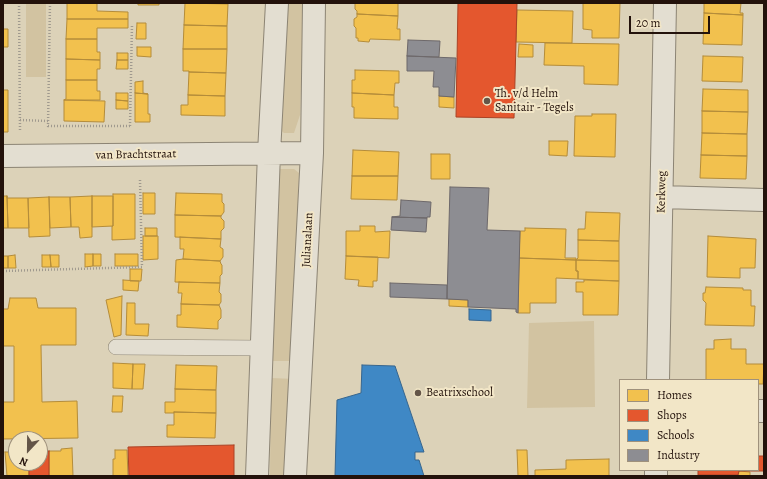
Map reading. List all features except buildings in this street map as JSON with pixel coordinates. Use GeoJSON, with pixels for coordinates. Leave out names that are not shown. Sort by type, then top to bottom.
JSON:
{"type":"FeatureCollection","features":[{"type":"Feature","properties":{"kind":"street"},"geometry":{"type":"LineString","coordinates":[[257,476],[269,153],[277,3]]}},
{"type":"Feature","properties":{"kind":"street","name":"Julianalaan"},"geometry":{"type":"LineString","coordinates":[[295,476],[312,152],[314,3]]}},
{"type":"Feature","properties":{"kind":"street","name":"Kerkweg"},"geometry":{"type":"LineString","coordinates":[[658,379],[665,3]]}},
{"type":"Feature","properties":{"kind":"street","name":"van Brachtstraat"},"geometry":{"type":"LineString","coordinates":[[11,156],[312,152]]}},
{"type":"Feature","properties":{"kind":"street"},"geometry":{"type":"LineString","coordinates":[[662,197],[764,200]]}},
{"type":"Feature","properties":{"kind":"lane"},"geometry":{"type":"LineString","coordinates":[[116,347],[262,348]]}},
{"type":"Feature","properties":{"kind":"path"},"geometry":{"type":"LineString","coordinates":[[11,156],[20,120],[19,3]]}},
{"type":"Feature","properties":{"kind":"path"},"geometry":{"type":"LineString","coordinates":[[50,3],[48,126],[130,126],[132,24]]}},
{"type":"Feature","properties":{"kind":"path"},"geometry":{"type":"LineString","coordinates":[[20,120],[48,121]]}},
{"type":"Feature","properties":{"kind":"path"},"geometry":{"type":"LineString","coordinates":[[3,271],[142,267],[140,155]]}},
{"type":"Feature","properties":{"kind":"shaded area"},"geometry":{"type":"Polygon","coordinates":[[[26,3],[46,3],[46,77],[26,77],[26,3]]]}},
{"type":"Feature","properties":{"kind":"shaded area"},"geometry":{"type":"Polygon","coordinates":[[[283,3],[304,3],[300,115],[294,133],[284,133],[278,128],[283,3]]]}},
{"type":"Feature","properties":{"kind":"shaded area"},"geometry":{"type":"Polygon","coordinates":[[[280,169],[294,169],[299,173],[294,361],[271,361],[277,173],[280,169]]]}},
{"type":"Feature","properties":{"kind":"shaded area"},"geometry":{"type":"Polygon","coordinates":[[[594,321],[595,407],[527,408],[529,323],[594,321]]]}},
{"type":"Feature","properties":{"kind":"shaded area"},"geometry":{"type":"Polygon","coordinates":[[[271,378],[294,379],[290,476],[270,476],[271,378]]]}},
{"type":"Feature","properties":{"kind":"place","name":"Th. v/d Helm Sanitair - Tegels"},"geometry":{"type":"Point","coordinates":[487,101]}},
{"type":"Feature","properties":{"kind":"place","name":"Beatrixschool"},"geometry":{"type":"Point","coordinates":[418,393]}}]}
